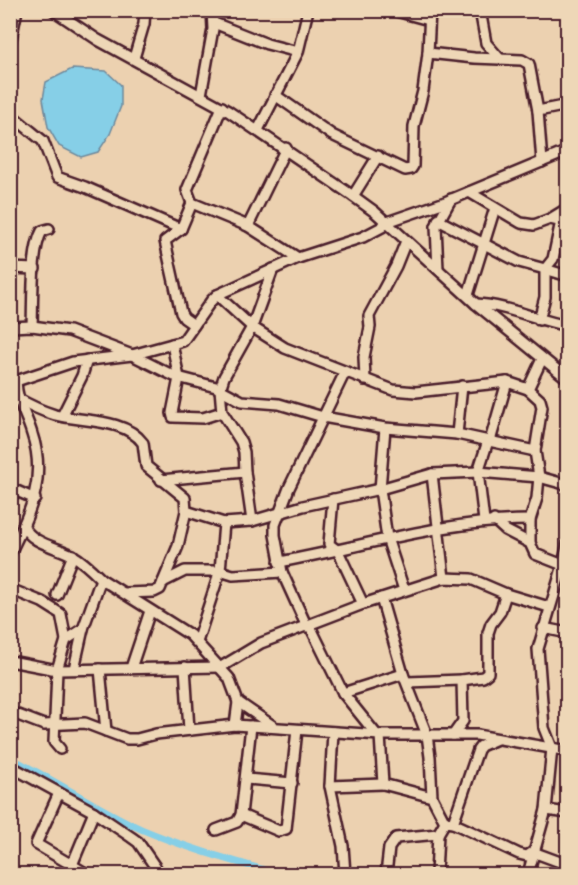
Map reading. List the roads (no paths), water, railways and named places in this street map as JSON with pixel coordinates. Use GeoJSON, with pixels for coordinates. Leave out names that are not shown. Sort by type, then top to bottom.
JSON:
{"type":"FeatureCollection","features":[{"type":"Feature","properties":{"kind":"street"},"geometry":{"type":"LineString","coordinates":[[10,44],[17,10]]}},
{"type":"Feature","properties":{"kind":"street"},"geometry":{"type":"LineString","coordinates":[[52,10],[124,55],[134,58],[222,107],[286,148],[353,196],[375,212],[476,304],[567,379]]}},
{"type":"Feature","properties":{"kind":"street"},"geometry":{"type":"LineString","coordinates":[[134,58],[144,26],[145,10]]}},
{"type":"Feature","properties":{"kind":"street"},"geometry":{"type":"LineString","coordinates":[[201,96],[214,23],[212,10]]}},
{"type":"Feature","properties":{"kind":"street"},"geometry":{"type":"LineString","coordinates":[[258,130],[298,52],[308,10]]}},
{"type":"Feature","properties":{"kind":"street"},"geometry":{"type":"LineString","coordinates":[[275,95],[332,135],[405,170],[411,169],[414,126],[429,53],[430,15],[392,10]]}},
{"type":"Feature","properties":{"kind":"street"},"geometry":{"type":"LineString","coordinates":[[480,10],[486,43],[500,59]]}},
{"type":"Feature","properties":{"kind":"street"},"geometry":{"type":"LineString","coordinates":[[214,23],[259,41],[298,52]]}},
{"type":"Feature","properties":{"kind":"street"},"geometry":{"type":"LineString","coordinates":[[429,53],[522,60],[529,64],[538,111],[542,162]]}},
{"type":"Feature","properties":{"kind":"street"},"geometry":{"type":"LineString","coordinates":[[538,111],[567,105]]}},
{"type":"Feature","properties":{"kind":"street"},"geometry":{"type":"LineString","coordinates":[[194,325],[181,313],[165,241],[181,229],[192,203],[187,190],[222,107]]}},
{"type":"Feature","properties":{"kind":"street"},"geometry":{"type":"LineString","coordinates":[[10,114],[43,141],[57,177],[181,229]]}},
{"type":"Feature","properties":{"kind":"street"},"geometry":{"type":"LineString","coordinates":[[248,226],[286,148]]}},
{"type":"Feature","properties":{"kind":"street"},"geometry":{"type":"LineString","coordinates":[[10,553],[35,499],[38,466],[36,448],[27,417],[16,398],[13,382],[73,362],[132,355],[183,341],[211,301],[218,295],[298,258],[363,237],[386,223],[452,199],[567,151]]}},
{"type":"Feature","properties":{"kind":"street"},"geometry":{"type":"LineString","coordinates":[[353,196],[378,156]]}},
{"type":"Feature","properties":{"kind":"street"},"geometry":{"type":"LineString","coordinates":[[469,192],[521,223],[534,225],[550,219],[567,208]]}},
{"type":"Feature","properties":{"kind":"street"},"geometry":{"type":"LineString","coordinates":[[438,269],[435,233],[438,220],[452,199]]}},
{"type":"Feature","properties":{"kind":"street"},"geometry":{"type":"LineString","coordinates":[[192,203],[248,226],[298,258]]}},
{"type":"Feature","properties":{"kind":"street"},"geometry":{"type":"LineString","coordinates":[[468,296],[495,208]]}},
{"type":"Feature","properties":{"kind":"street"},"geometry":{"type":"LineString","coordinates":[[539,320],[545,297],[545,269],[553,259],[564,222],[550,219]]}},
{"type":"Feature","properties":{"kind":"street"},"geometry":{"type":"LineString","coordinates":[[438,220],[519,262],[567,276]]}},
{"type":"Feature","properties":{"kind":"street"},"geometry":{"type":"LineString","coordinates":[[32,326],[35,269],[40,234],[49,229]]}},
{"type":"Feature","properties":{"kind":"street"},"geometry":{"type":"LineString","coordinates":[[365,380],[364,357],[370,327],[369,316],[396,266],[406,241]]}},
{"type":"Feature","properties":{"kind":"street"},"geometry":{"type":"LineString","coordinates":[[10,268],[35,269]]}},
{"type":"Feature","properties":{"kind":"street"},"geometry":{"type":"LineString","coordinates":[[252,521],[244,452],[241,442],[222,412],[220,389],[224,377],[252,327],[273,269]]}},
{"type":"Feature","properties":{"kind":"street"},"geometry":{"type":"LineString","coordinates":[[218,295],[252,327],[295,352],[393,390],[412,392],[507,382],[528,389],[540,400],[542,407],[535,451],[539,477],[537,498],[530,520],[530,543],[535,554],[563,565]]}},
{"type":"Feature","properties":{"kind":"street"},"geometry":{"type":"LineString","coordinates":[[476,304],[494,305],[539,320],[567,326]]}},
{"type":"Feature","properties":{"kind":"street"},"geometry":{"type":"LineString","coordinates":[[10,327],[32,326],[69,331],[132,355],[179,378],[220,389],[242,401],[287,405],[323,417],[385,428],[457,434],[535,451]]}},
{"type":"Feature","properties":{"kind":"street"},"geometry":{"type":"LineString","coordinates":[[172,344],[179,378],[173,417],[203,418],[222,412]]}},
{"type":"Feature","properties":{"kind":"street"},"geometry":{"type":"LineString","coordinates":[[528,389],[542,359]]}},
{"type":"Feature","properties":{"kind":"street"},"geometry":{"type":"LineString","coordinates":[[62,416],[82,376],[87,360]]}},
{"type":"Feature","properties":{"kind":"street"},"geometry":{"type":"LineString","coordinates":[[345,372],[279,512],[275,535],[282,572],[308,626],[343,693],[378,734],[383,784]]}},
{"type":"Feature","properties":{"kind":"street"},"geometry":{"type":"LineString","coordinates":[[507,382],[478,472],[489,521],[530,543]]}},
{"type":"Feature","properties":{"kind":"street"},"geometry":{"type":"LineString","coordinates":[[457,434],[462,386]]}},
{"type":"Feature","properties":{"kind":"street"},"geometry":{"type":"LineString","coordinates":[[16,398],[62,416],[113,425],[132,433],[143,443],[146,466],[185,498],[186,511],[178,546],[158,591],[125,593]]}},
{"type":"Feature","properties":{"kind":"street"},"geometry":{"type":"LineString","coordinates":[[385,428],[380,489],[387,538],[404,590]]}},
{"type":"Feature","properties":{"kind":"street"},"geometry":{"type":"LineString","coordinates":[[161,480],[245,472]]}},
{"type":"Feature","properties":{"kind":"street"},"geometry":{"type":"LineString","coordinates":[[186,511],[224,523],[252,521],[279,512],[380,489],[432,474],[478,472],[539,477],[567,484]]}},
{"type":"Feature","properties":{"kind":"street"},"geometry":{"type":"LineString","coordinates":[[432,474],[444,578]]}},
{"type":"Feature","properties":{"kind":"street"},"geometry":{"type":"LineString","coordinates":[[10,488],[35,499]]}},
{"type":"Feature","properties":{"kind":"street"},"geometry":{"type":"LineString","coordinates":[[333,499],[329,544],[338,551],[363,604]]}},
{"type":"Feature","properties":{"kind":"street"},"geometry":{"type":"LineString","coordinates":[[279,562],[338,551],[387,538],[489,521],[530,520]]}},
{"type":"Feature","properties":{"kind":"street"},"geometry":{"type":"LineString","coordinates":[[196,642],[220,572],[224,523]]}},
{"type":"Feature","properties":{"kind":"street"},"geometry":{"type":"LineString","coordinates":[[24,526],[26,532],[73,555],[91,568],[101,579],[190,635],[229,678],[238,702],[234,724]]}},
{"type":"Feature","properties":{"kind":"street"},"geometry":{"type":"LineString","coordinates":[[528,874],[546,810],[552,748],[544,728],[538,657],[543,628],[563,565],[567,542]]}},
{"type":"Feature","properties":{"kind":"street"},"geometry":{"type":"LineString","coordinates":[[57,595],[73,555]]}},
{"type":"Feature","properties":{"kind":"street"},"geometry":{"type":"LineString","coordinates":[[163,582],[182,571],[220,572],[232,575],[282,572]]}},
{"type":"Feature","properties":{"kind":"street"},"geometry":{"type":"LineString","coordinates":[[10,661],[57,670],[221,667],[256,646],[363,604],[444,578],[471,579],[506,594],[549,607]]}},
{"type":"Feature","properties":{"kind":"street"},"geometry":{"type":"LineString","coordinates":[[74,669],[83,629],[101,579]]}},
{"type":"Feature","properties":{"kind":"street"},"geometry":{"type":"LineString","coordinates":[[557,583],[567,586]]}},
{"type":"Feature","properties":{"kind":"street"},"geometry":{"type":"LineString","coordinates":[[10,589],[42,602],[61,614],[66,640],[57,670],[54,744],[60,749]]}},
{"type":"Feature","properties":{"kind":"street"},"geometry":{"type":"LineString","coordinates":[[343,693],[405,678],[462,680],[483,677],[488,673],[488,633],[491,624],[500,612],[506,594]]}},
{"type":"Feature","properties":{"kind":"street"},"geometry":{"type":"LineString","coordinates":[[381,598],[405,678],[427,735],[432,796],[449,822],[519,854],[527,856],[533,852]]}},
{"type":"Feature","properties":{"kind":"street"},"geometry":{"type":"LineString","coordinates":[[131,668],[150,611]]}},
{"type":"Feature","properties":{"kind":"street"},"geometry":{"type":"LineString","coordinates":[[543,628],[567,633]]}},
{"type":"Feature","properties":{"kind":"street"},"geometry":{"type":"LineString","coordinates":[[66,640],[83,629]]}},
{"type":"Feature","properties":{"kind":"street"},"geometry":{"type":"LineString","coordinates":[[185,667],[189,730]]}},
{"type":"Feature","properties":{"kind":"street"},"geometry":{"type":"LineString","coordinates":[[100,669],[106,731]]}},
{"type":"Feature","properties":{"kind":"street"},"geometry":{"type":"LineString","coordinates":[[453,735],[462,721],[462,680]]}},
{"type":"Feature","properties":{"kind":"street"},"geometry":{"type":"LineString","coordinates":[[238,702],[274,727]]}},
{"type":"Feature","properties":{"kind":"street"},"geometry":{"type":"LineString","coordinates":[[10,712],[36,723],[55,725],[85,723],[128,739],[234,724],[333,732],[499,738],[567,751]]}},
{"type":"Feature","properties":{"kind":"street"},"geometry":{"type":"LineString","coordinates":[[216,830],[237,822],[241,815],[251,726]]}},
{"type":"Feature","properties":{"kind":"street"},"geometry":{"type":"LineString","coordinates":[[537,745],[544,728]]}},
{"type":"Feature","properties":{"kind":"street"},"geometry":{"type":"LineString","coordinates":[[241,815],[283,831],[286,827],[297,730]]}},
{"type":"Feature","properties":{"kind":"street"},"geometry":{"type":"LineString","coordinates":[[333,732],[330,786],[343,846],[345,874]]}},
{"type":"Feature","properties":{"kind":"street"},"geometry":{"type":"LineString","coordinates":[[436,874],[438,834],[449,822],[478,750],[499,738]]}},
{"type":"Feature","properties":{"kind":"street"},"geometry":{"type":"LineString","coordinates":[[10,766],[94,812],[138,842],[160,874]]}},
{"type":"Feature","properties":{"kind":"street"},"geometry":{"type":"LineString","coordinates":[[246,779],[292,783]]}},
{"type":"Feature","properties":{"kind":"street"},"geometry":{"type":"LineString","coordinates":[[330,786],[383,784],[432,796]]}},
{"type":"Feature","properties":{"kind":"street"},"geometry":{"type":"LineString","coordinates":[[59,793],[36,844],[87,874]]}},
{"type":"Feature","properties":{"kind":"street"},"geometry":{"type":"LineString","coordinates":[[546,810],[567,813]]}},
{"type":"Feature","properties":{"kind":"street"},"geometry":{"type":"LineString","coordinates":[[72,865],[94,812]]}},
{"type":"Feature","properties":{"kind":"street"},"geometry":{"type":"LineString","coordinates":[[386,874],[389,848],[396,838],[438,834]]}},
{"type":"Feature","properties":{"kind":"street"},"geometry":{"type":"LineString","coordinates":[[533,852],[567,865]]}},
{"type":"Feature","properties":{"kind":"water"},"geometry":{"type":"Polygon","coordinates":[[[72,69],[106,71],[121,85],[121,106],[110,134],[98,152],[81,157],[59,146],[48,127],[43,99],[46,82],[72,69]]]}},
{"type":"Feature","properties":{"kind":"waterway"},"geometry":{"type":"LineString","coordinates":[[10,758],[141,829],[264,870]]}}]}
